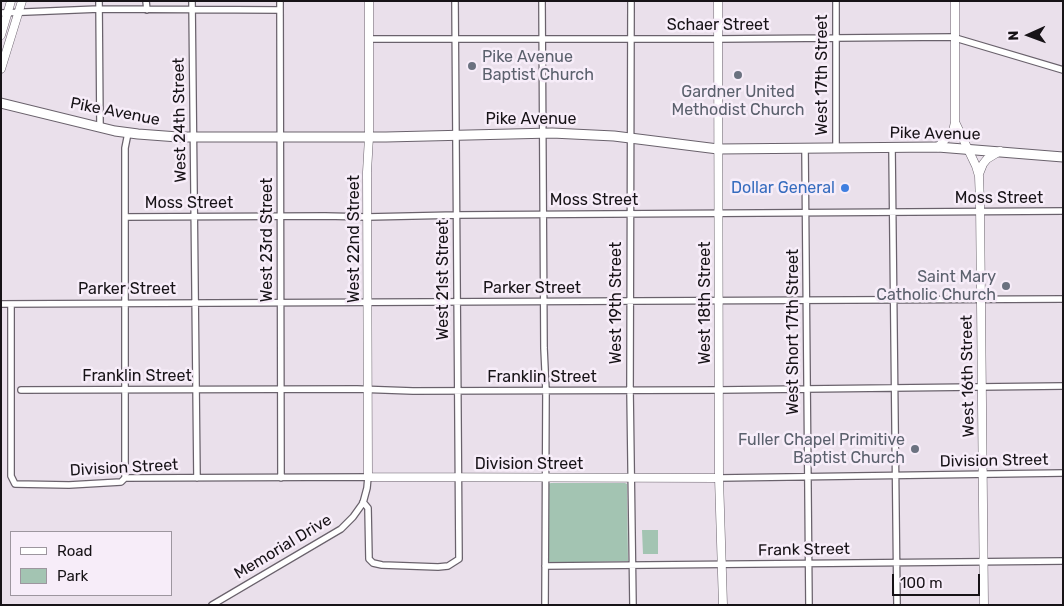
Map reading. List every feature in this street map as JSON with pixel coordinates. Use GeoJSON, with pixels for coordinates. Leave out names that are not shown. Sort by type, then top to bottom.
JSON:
{"type":"FeatureCollection","features":[{"type":"Feature","properties":{"kind":"main road","name":"Pike Avenue"},"geometry":{"type":"LineString","coordinates":[[1,103],[128,133],[158,136],[369,137],[583,133],[718,149],[938,147],[1063,157]]}},
{"type":"Feature","properties":{"kind":"street"},"geometry":{"type":"LineString","coordinates":[[1,36],[4,13],[11,1]]}},
{"type":"Feature","properties":{"kind":"street"},"geometry":{"type":"LineString","coordinates":[[1,69],[22,1]]}},
{"type":"Feature","properties":{"kind":"street"},"geometry":{"type":"LineString","coordinates":[[99,1],[100,127]]}},
{"type":"Feature","properties":{"kind":"street"},"geometry":{"type":"LineString","coordinates":[[146,1],[147,10]]}},
{"type":"Feature","properties":{"kind":"street","name":"West 24th Street"},"geometry":{"type":"LineString","coordinates":[[192,1],[195,137],[197,478]]}},
{"type":"Feature","properties":{"kind":"street","name":"West 23rd Street"},"geometry":{"type":"LineString","coordinates":[[280,1],[281,478]]}},
{"type":"Feature","properties":{"kind":"street","name":"West 22nd Street"},"geometry":{"type":"LineString","coordinates":[[368,477],[367,217],[369,1]]}},
{"type":"Feature","properties":{"kind":"street","name":"West 21st Street"},"geometry":{"type":"LineString","coordinates":[[363,502],[368,508],[369,559],[373,563],[438,567],[448,566],[459,559],[455,1]]}},
{"type":"Feature","properties":{"kind":"street"},"geometry":{"type":"LineString","coordinates":[[542,1],[546,605]]}},
{"type":"Feature","properties":{"kind":"street","name":"West 19th Street"},"geometry":{"type":"LineString","coordinates":[[630,1],[630,390],[634,605]]}},
{"type":"Feature","properties":{"kind":"street","name":"West 18th Street"},"geometry":{"type":"LineString","coordinates":[[718,1],[719,478],[723,605]]}},
{"type":"Feature","properties":{"kind":"street","name":"West 17th Street"},"geometry":{"type":"LineString","coordinates":[[836,1],[836,148]]}},
{"type":"Feature","properties":{"kind":"street","name":"West 16th Street"},"geometry":{"type":"LineString","coordinates":[[955,1],[955,122],[979,176],[984,605]]}},
{"type":"Feature","properties":{"kind":"street"},"geometry":{"type":"LineString","coordinates":[[4,13],[99,9],[280,10]]}},
{"type":"Feature","properties":{"kind":"street","name":"Schaer Street"},"geometry":{"type":"LineString","coordinates":[[369,39],[955,38],[1063,70]]}},
{"type":"Feature","properties":{"kind":"street"},"geometry":{"type":"LineString","coordinates":[[938,147],[953,132],[955,122]]}},
{"type":"Feature","properties":{"kind":"street"},"geometry":{"type":"LineString","coordinates":[[126,478],[125,148],[128,133]]}},
{"type":"Feature","properties":{"kind":"street","name":"West Short 17th Street"},"geometry":{"type":"LineString","coordinates":[[805,148],[809,605]]}},
{"type":"Feature","properties":{"kind":"street"},"geometry":{"type":"LineString","coordinates":[[892,148],[896,605]]}},
{"type":"Feature","properties":{"kind":"street"},"geometry":{"type":"LineString","coordinates":[[979,176],[983,164],[1000,151]]}},
{"type":"Feature","properties":{"kind":"street","name":"Moss Street"},"geometry":{"type":"LineString","coordinates":[[126,217],[1063,212]]}},
{"type":"Feature","properties":{"kind":"street","name":"Parker Street"},"geometry":{"type":"LineString","coordinates":[[1,304],[1063,299]]}},
{"type":"Feature","properties":{"kind":"street","name":"Division Street"},"geometry":{"type":"LineString","coordinates":[[12,304],[11,467],[12,481],[18,485],[120,482],[126,478],[719,478],[1063,474]]}},
{"type":"Feature","properties":{"kind":"street","name":"Franklin Street"},"geometry":{"type":"LineString","coordinates":[[21,390],[546,391],[1063,386]]}},
{"type":"Feature","properties":{"kind":"street","name":"Memorial Drive"},"geometry":{"type":"LineString","coordinates":[[212,605],[341,529],[353,517],[363,502],[368,488],[368,477]]}},
{"type":"Feature","properties":{"kind":"street","name":"Frank Street"},"geometry":{"type":"LineString","coordinates":[[545,566],[1063,561]]}},
{"type":"Feature","properties":{"kind":"green space"},"geometry":{"type":"Polygon","coordinates":[[[548,484],[627,484],[628,561],[551,563],[548,561],[548,484]]]}},
{"type":"Feature","properties":{"kind":"green space"},"geometry":{"type":"Polygon","coordinates":[[[642,530],[658,530],[658,554],[643,554],[642,530]]]}},
{"type":"Feature","properties":{"kind":"place","name":"Pike Avenue Baptist Church"},"geometry":{"type":"Point","coordinates":[472,66]}},
{"type":"Feature","properties":{"kind":"place","name":"Gardner United Methodist Church"},"geometry":{"type":"Point","coordinates":[738,75]}},
{"type":"Feature","properties":{"kind":"place","name":"Dollar General"},"geometry":{"type":"Point","coordinates":[845,188]}},
{"type":"Feature","properties":{"kind":"place","name":"Saint Mary Catholic Church"},"geometry":{"type":"Point","coordinates":[1006,286]}},
{"type":"Feature","properties":{"kind":"place","name":"Fuller Chapel Primitive Baptist Church"},"geometry":{"type":"Point","coordinates":[915,449]}}]}
